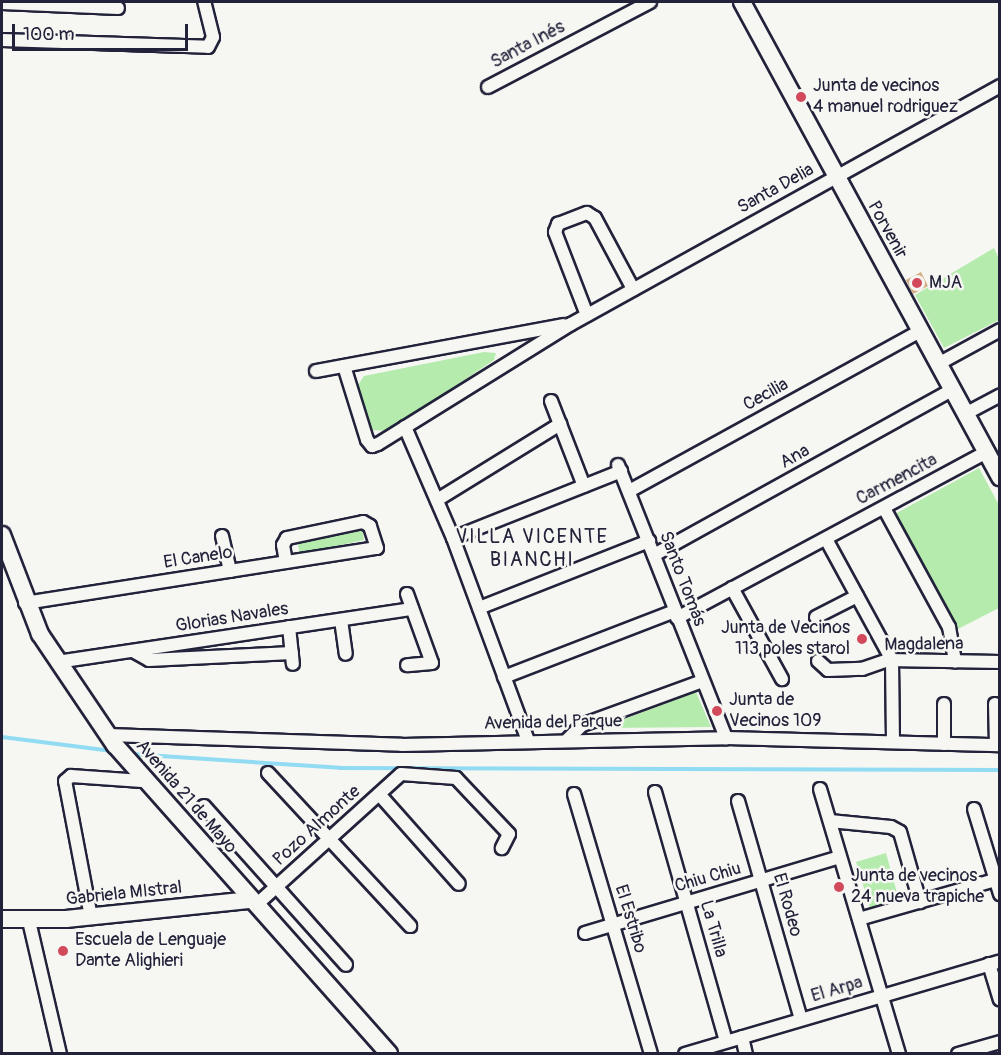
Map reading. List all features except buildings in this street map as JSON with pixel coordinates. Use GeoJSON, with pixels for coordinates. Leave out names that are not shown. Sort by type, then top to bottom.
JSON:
{"type":"FeatureCollection","features":[{"type":"Feature","properties":{"kind":"street"},"geometry":{"type":"LineString","coordinates":[[2,40],[208,47],[213,37],[204,2]]}},
{"type":"Feature","properties":{"kind":"street","name":"Santa Inés"},"geometry":{"type":"LineString","coordinates":[[488,87],[650,2]]}},
{"type":"Feature","properties":{"kind":"street","name":"Porvenir"},"geometry":{"type":"LineString","coordinates":[[742,2],[965,414],[992,457],[999,477]]}},
{"type":"Feature","properties":{"kind":"street"},"geometry":{"type":"LineString","coordinates":[[2,3],[103,4],[118,8]]}},
{"type":"Feature","properties":{"kind":"street","name":"Santa Delia"},"geometry":{"type":"LineString","coordinates":[[344,366],[372,446],[586,315],[999,86]]}},
{"type":"Feature","properties":{"kind":"street"},"geometry":{"type":"LineString","coordinates":[[586,315],[555,232],[558,224],[587,213],[595,218],[633,289]]}},
{"type":"Feature","properties":{"kind":"street"},"geometry":{"type":"LineString","coordinates":[[316,371],[571,324]]}},
{"type":"Feature","properties":{"kind":"street"},"geometry":{"type":"LineString","coordinates":[[938,364],[999,330]]}},
{"type":"Feature","properties":{"kind":"street","name":"Cecilia"},"geometry":{"type":"LineString","coordinates":[[629,491],[920,331]]}},
{"type":"Feature","properties":{"kind":"street"},"geometry":{"type":"LineString","coordinates":[[500,337],[514,352],[510,362]]}},
{"type":"Feature","properties":{"kind":"street","name":"Ana"},"geometry":{"type":"LineString","coordinates":[[654,555],[952,390]]}},
{"type":"Feature","properties":{"kind":"street"},"geometry":{"type":"LineString","coordinates":[[965,414],[999,395]]}},
{"type":"Feature","properties":{"kind":"street"},"geometry":{"type":"LineString","coordinates":[[453,538],[584,486],[550,401]]}},
{"type":"Feature","properties":{"kind":"street"},"geometry":{"type":"LineString","coordinates":[[436,500],[560,424]]}},
{"type":"Feature","properties":{"kind":"street"},"geometry":{"type":"LineString","coordinates":[[405,427],[453,538],[528,741]]}},
{"type":"Feature","properties":{"kind":"street","name":"Carmencita"},"geometry":{"type":"LineString","coordinates":[[504,677],[676,615],[884,508],[992,457]]}},
{"type":"Feature","properties":{"kind":"street","name":"Santo Tomás"},"geometry":{"type":"LineString","coordinates":[[584,486],[620,468],[726,738]]}},
{"type":"Feature","properties":{"kind":"street"},"geometry":{"type":"LineString","coordinates":[[884,508],[949,627],[955,661]]}},
{"type":"Feature","properties":{"kind":"street","name":"El Canelo"},"geometry":{"type":"LineString","coordinates":[[25,603],[377,548],[370,526],[363,522],[287,538],[283,545],[286,562]]}},
{"type":"Feature","properties":{"kind":"street","name":"Avenida 21 de Mayo"},"geometry":{"type":"LineString","coordinates":[[2,535],[25,603],[57,662],[127,761],[142,781],[389,1053]]}},
{"type":"Feature","properties":{"kind":"street"},"geometry":{"type":"LineString","coordinates":[[222,536],[230,571]]}},
{"type":"Feature","properties":{"kind":"street"},"geometry":{"type":"LineString","coordinates":[[826,539],[892,660],[893,742]]}},
{"type":"Feature","properties":{"kind":"street"},"geometry":{"type":"LineString","coordinates":[[479,608],[648,541]]}},
{"type":"Feature","properties":{"kind":"street"},"geometry":{"type":"LineString","coordinates":[[732,588],[782,679]]}},
{"type":"Feature","properties":{"kind":"street"},"geometry":{"type":"LineString","coordinates":[[406,594],[432,663],[407,665]]}},
{"type":"Feature","properties":{"kind":"street"},"geometry":{"type":"LineString","coordinates":[[816,617],[857,596]]}},
{"type":"Feature","properties":{"kind":"street","name":"Glorias Navales"},"geometry":{"type":"LineString","coordinates":[[57,662],[412,609]]}},
{"type":"Feature","properties":{"kind":"street"},"geometry":{"type":"LineString","coordinates":[[341,620],[346,654]]}},
{"type":"Feature","properties":{"kind":"street"},"geometry":{"type":"LineString","coordinates":[[133,651],[149,660],[293,658],[289,627]]}},
{"type":"Feature","properties":{"kind":"street","name":"Magdalena"},"geometry":{"type":"LineString","coordinates":[[818,661],[828,670],[856,670],[892,660],[999,662]]}},
{"type":"Feature","properties":{"kind":"street"},"geometry":{"type":"LineString","coordinates":[[566,741],[582,725],[702,681]]}},
{"type":"Feature","properties":{"kind":"street"},"geometry":{"type":"LineString","coordinates":[[944,704],[944,744]]}},
{"type":"Feature","properties":{"kind":"street"},"geometry":{"type":"LineString","coordinates":[[995,704],[998,745]]}},
{"type":"Feature","properties":{"kind":"street","name":"Avenida del Parque"},"geometry":{"type":"LineString","coordinates":[[112,740],[391,745],[726,738],[998,745]]}},
{"type":"Feature","properties":{"kind":"street"},"geometry":{"type":"LineString","coordinates":[[268,773],[410,926]]}},
{"type":"Feature","properties":{"kind":"street","name":"Pozo Almonte"},"geometry":{"type":"LineString","coordinates":[[253,902],[276,887],[401,774],[456,778],[509,834],[502,848]]}},
{"type":"Feature","properties":{"kind":"street"},"geometry":{"type":"LineString","coordinates":[[91,917],[65,781],[75,776],[142,781]]}},
{"type":"Feature","properties":{"kind":"street"},"geometry":{"type":"LineString","coordinates":[[820,789],[898,1053]]}},
{"type":"Feature","properties":{"kind":"street","name":"La Trilla"},"geometry":{"type":"LineString","coordinates":[[655,792],[726,1041]]}},
{"type":"Feature","properties":{"kind":"street"},"geometry":{"type":"LineString","coordinates":[[379,794],[459,884]]}},
{"type":"Feature","properties":{"kind":"street","name":"El Estribo"},"geometry":{"type":"LineString","coordinates":[[574,794],[651,1053]]}},
{"type":"Feature","properties":{"kind":"street","name":"El Rodeo"},"geometry":{"type":"LineString","coordinates":[[738,801],[801,1019]]}},
{"type":"Feature","properties":{"kind":"street","name":"Avenida 21 de Mayo"},"geometry":{"type":"LineString","coordinates":[[204,806],[346,965]]}},
{"type":"Feature","properties":{"kind":"street"},"geometry":{"type":"LineString","coordinates":[[975,809],[999,894]]}},
{"type":"Feature","properties":{"kind":"street"},"geometry":{"type":"LineString","coordinates":[[830,821],[900,831],[920,902]]}},
{"type":"Feature","properties":{"kind":"street","name":"Chiu Chiu"},"geometry":{"type":"LineString","coordinates":[[585,933],[840,857]]}},
{"type":"Feature","properties":{"kind":"street"},"geometry":{"type":"LineString","coordinates":[[859,919],[996,880]]}},
{"type":"Feature","properties":{"kind":"street","name":"Gabriela MIstral"},"geometry":{"type":"LineString","coordinates":[[2,919],[29,921],[91,917],[253,902]]}},
{"type":"Feature","properties":{"kind":"street"},"geometry":{"type":"LineString","coordinates":[[29,921],[60,1053]]}},
{"type":"Feature","properties":{"kind":"street"},"geometry":{"type":"LineString","coordinates":[[994,962],[999,999]]}},
{"type":"Feature","properties":{"kind":"street","name":"El Arpa"},"geometry":{"type":"LineString","coordinates":[[685,1053],[994,962]]}},
{"type":"Feature","properties":{"kind":"street"},"geometry":{"type":"LineString","coordinates":[[742,1037],[746,1053]]}},
{"type":"Feature","properties":{"kind":"street"},"geometry":{"type":"LineString","coordinates":[[958,1053],[999,1042]]}},
{"type":"Feature","properties":{"kind":"green space"},"geometry":{"type":"Polygon","coordinates":[[[994,248],[999,259],[999,320],[944,348],[915,295],[994,248]]]}},
{"type":"Feature","properties":{"kind":"green space"},"geometry":{"type":"Polygon","coordinates":[[[484,352],[496,353],[494,360],[388,431],[371,430],[358,385],[364,376],[484,352]]]}},
{"type":"Feature","properties":{"kind":"green space"},"geometry":{"type":"Polygon","coordinates":[[[979,468],[999,505],[999,608],[954,631],[893,515],[979,468]]]}},
{"type":"Feature","properties":{"kind":"green space"},"geometry":{"type":"Polygon","coordinates":[[[361,523],[364,540],[300,554],[296,537],[361,523]]]}},
{"type":"Feature","properties":{"kind":"green space"},"geometry":{"type":"Polygon","coordinates":[[[696,692],[711,727],[608,728],[617,722],[696,692]]]}},
{"type":"Feature","properties":{"kind":"green space"},"geometry":{"type":"Polygon","coordinates":[[[886,853],[899,900],[870,908],[856,862],[886,853]]]}},
{"type":"Feature","properties":{"kind":"waterway"},"geometry":{"type":"LineString","coordinates":[[2,737],[112,751]]}},
{"type":"Feature","properties":{"kind":"waterway"},"geometry":{"type":"LineString","coordinates":[[131,754],[340,768],[1000,770]]}},
{"type":"Feature","properties":{"kind":"place","name":"Junta de vecinos 4 manuel rodriguez"},"geometry":{"type":"Point","coordinates":[801,97]}},
{"type":"Feature","properties":{"kind":"place","name":"MJA"},"geometry":{"type":"Point","coordinates":[917,283]}},
{"type":"Feature","properties":{"kind":"place","name":"Junta de Vecinos 113 poles starol"},"geometry":{"type":"Point","coordinates":[862,639]}},
{"type":"Feature","properties":{"kind":"place","name":"Junta de Vecinos 109"},"geometry":{"type":"Point","coordinates":[717,711]}},
{"type":"Feature","properties":{"kind":"place","name":"Junta de vecinos 24 nueva trapiche"},"geometry":{"type":"Point","coordinates":[839,887]}},
{"type":"Feature","properties":{"kind":"place","name":"Escuela de Lenguaje Dante Alighieri"},"geometry":{"type":"Point","coordinates":[63,951]}},
{"type":"Feature","properties":{"kind":"district","name":"VILLA VICENTE BIANCHI"},"geometry":{"type":"Point","coordinates":[532,548]}}]}
